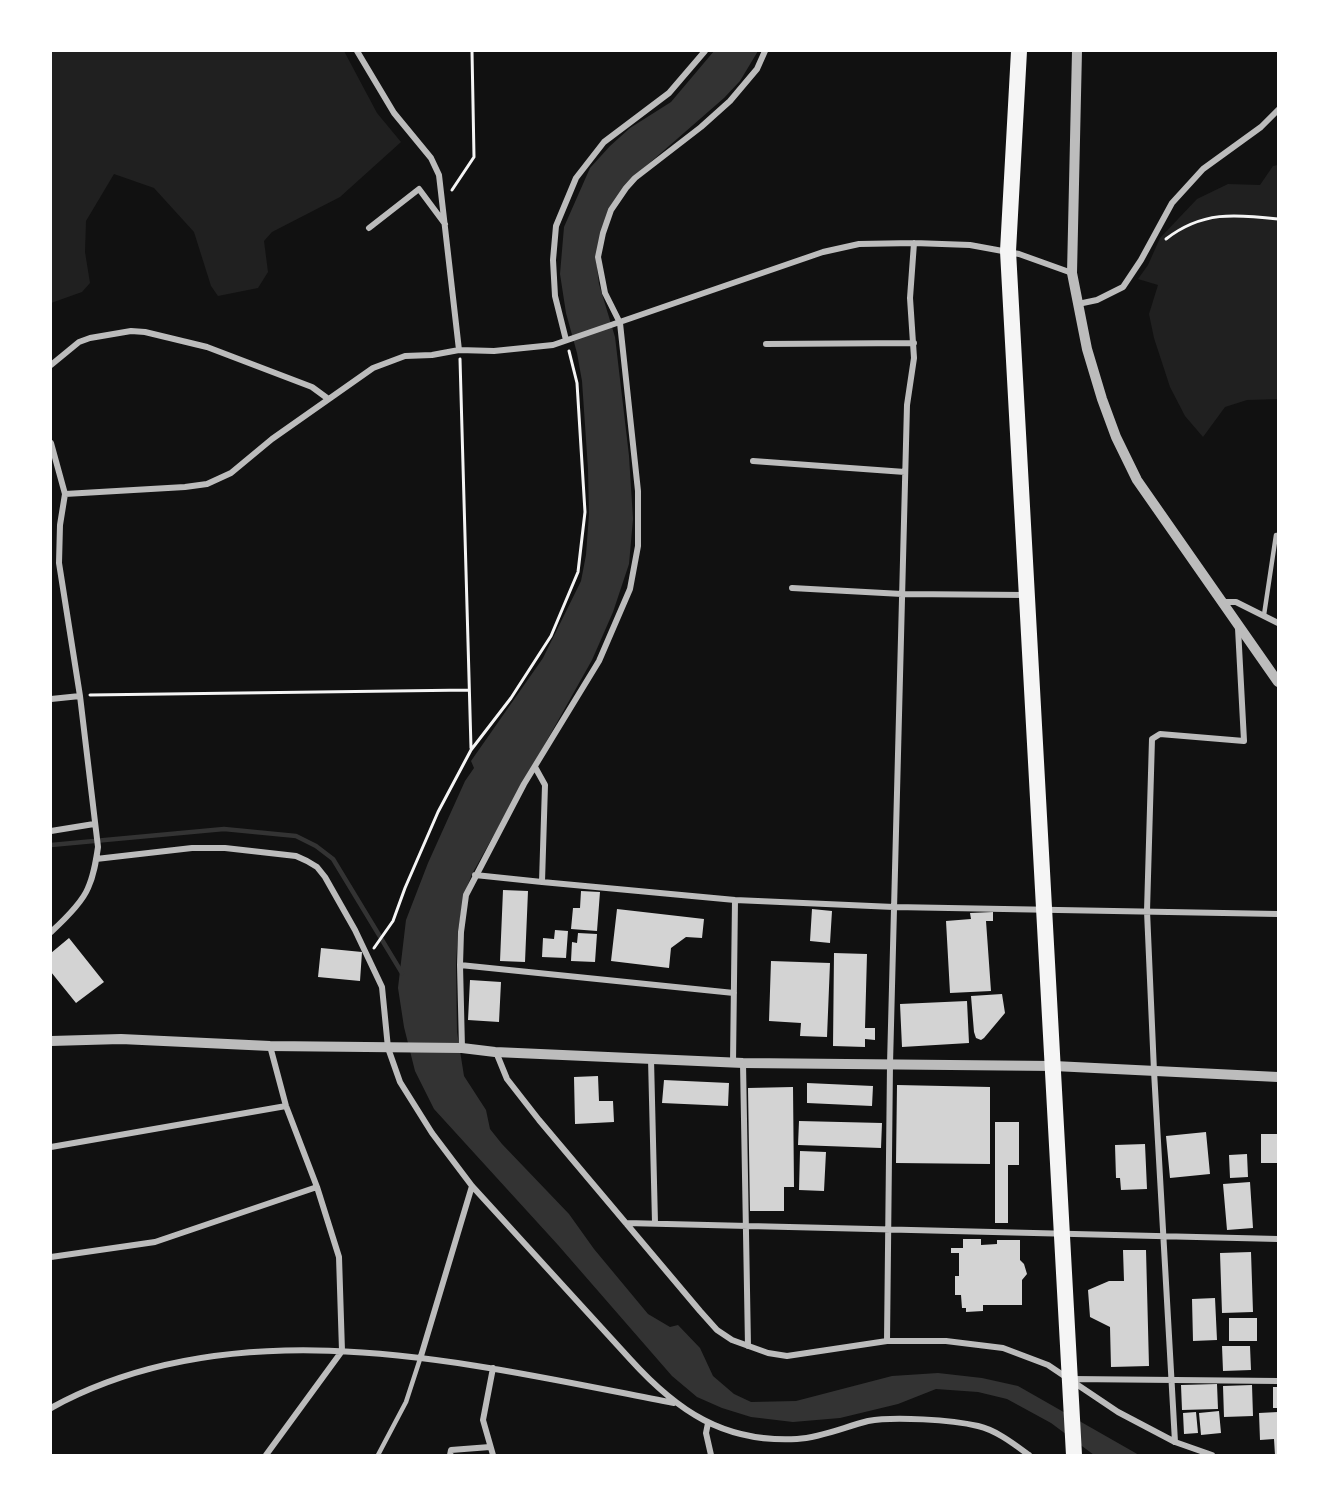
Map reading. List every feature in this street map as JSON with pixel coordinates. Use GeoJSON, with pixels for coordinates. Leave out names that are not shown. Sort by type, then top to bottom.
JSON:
{"type":"FeatureCollection","features":[{"type":"Feature","properties":{"kind":"highway"},"geometry":{"type":"LineString","coordinates":[[1019,51],[1008,251],[1074,1455]]}},
{"type":"Feature","properties":{"kind":"street"},"geometry":{"type":"LineString","coordinates":[[357,51],[394,113],[431,158],[439,175],[459,350]]}},
{"type":"Feature","properties":{"kind":"street"},"geometry":{"type":"LineString","coordinates":[[568,340],[555,296],[553,260],[556,226],[576,178],[604,142],[669,93],[705,51]]}},
{"type":"Feature","properties":{"kind":"street"},"geometry":{"type":"LineString","coordinates":[[462,1048],[460,965],[461,932],[466,895],[535,767],[599,661],[630,589],[638,546],[638,491],[616,324],[605,293],[598,257],[603,233],[611,210],[626,188],[635,178],[701,127],[730,101],[757,69],[765,51]]}},
{"type":"Feature","properties":{"kind":"street"},"geometry":{"type":"LineString","coordinates":[[1077,51],[1072,273],[1077,305],[1099,389],[1116,437],[1137,480],[1278,682]]}},
{"type":"Feature","properties":{"kind":"street"},"geometry":{"type":"LineString","coordinates":[[1077,305],[1097,300],[1123,287],[1172,203],[1203,169],[1261,127],[1278,110]]}},
{"type":"Feature","properties":{"kind":"street"},"geometry":{"type":"LineString","coordinates":[[369,228],[419,189],[445,224]]}},
{"type":"Feature","properties":{"kind":"street"},"geometry":{"type":"LineString","coordinates":[[887,1341],[890,1064],[907,405],[914,358],[910,298],[914,243]]}},
{"type":"Feature","properties":{"kind":"street"},"geometry":{"type":"LineString","coordinates":[[65,494],[207,484],[231,472],[327,398],[373,368],[405,356],[432,355],[459,350],[495,351],[554,345],[823,252],[859,244],[970,245],[1008,251],[1072,273]]}},
{"type":"Feature","properties":{"kind":"street"},"geometry":{"type":"LineString","coordinates":[[51,365],[79,342],[90,338],[130,331],[145,332],[207,347],[312,387],[327,398]]}},
{"type":"Feature","properties":{"kind":"street"},"geometry":{"type":"LineString","coordinates":[[766,344],[914,343]]}},
{"type":"Feature","properties":{"kind":"street"},"geometry":{"type":"LineString","coordinates":[[51,443],[65,494],[60,525],[59,563],[80,696],[98,847],[88,890],[64,920],[51,932]]}},
{"type":"Feature","properties":{"kind":"street"},"geometry":{"type":"LineString","coordinates":[[753,461],[905,472]]}},
{"type":"Feature","properties":{"kind":"street"},"geometry":{"type":"LineString","coordinates":[[792,588],[902,594],[1028,595]]}},
{"type":"Feature","properties":{"kind":"street"},"geometry":{"type":"LineString","coordinates":[[1221,602],[1236,602],[1278,623]]}},
{"type":"Feature","properties":{"kind":"street"},"geometry":{"type":"LineString","coordinates":[[1175,1442],[1162,1236],[1147,911],[1152,739],[1160,734],[1244,741],[1238,626]]}},
{"type":"Feature","properties":{"kind":"street"},"geometry":{"type":"LineString","coordinates":[[51,699],[80,696]]}},
{"type":"Feature","properties":{"kind":"street"},"geometry":{"type":"LineString","coordinates":[[535,767],[545,785],[542,882]]}},
{"type":"Feature","properties":{"kind":"street"},"geometry":{"type":"LineString","coordinates":[[51,831],[94,824]]}},
{"type":"Feature","properties":{"kind":"street"},"geometry":{"type":"LineString","coordinates":[[96,859],[192,848],[225,848],[296,856],[317,867],[368,956],[382,987],[400,1082],[432,1132],[472,1186],[654,1385],[675,1403],[708,1423],[772,1439],[799,1439],[830,1434],[869,1421],[917,1419],[979,1426],[1005,1438],[1029,1455]]}},
{"type":"Feature","properties":{"kind":"street"},"geometry":{"type":"LineString","coordinates":[[475,875],[735,900],[894,907],[1278,914]]}},
{"type":"Feature","properties":{"kind":"street"},"geometry":{"type":"LineString","coordinates":[[735,900],[734,993],[746,1226],[748,1346]]}},
{"type":"Feature","properties":{"kind":"street"},"geometry":{"type":"LineString","coordinates":[[460,965],[734,993]]}},
{"type":"Feature","properties":{"kind":"street"},"geometry":{"type":"LineString","coordinates":[[51,1041],[122,1040],[270,1046],[462,1048],[495,1052],[738,1063],[1053,1066],[1278,1077]]}},
{"type":"Feature","properties":{"kind":"street"},"geometry":{"type":"LineString","coordinates":[[266,1455],[342,1351],[339,1257],[317,1187],[286,1106],[270,1046]]}},
{"type":"Feature","properties":{"kind":"street"},"geometry":{"type":"LineString","coordinates":[[495,1052],[507,1079],[717,1330],[732,1340],[787,1356],[887,1341],[946,1341],[1003,1348],[1048,1365],[1069,1387],[1175,1442],[1212,1455]]}},
{"type":"Feature","properties":{"kind":"street"},"geometry":{"type":"LineString","coordinates":[[651,1059],[655,1223]]}},
{"type":"Feature","properties":{"kind":"street"},"geometry":{"type":"LineString","coordinates":[[51,1147],[286,1106]]}},
{"type":"Feature","properties":{"kind":"street"},"geometry":{"type":"LineString","coordinates":[[421,1356],[472,1186]]}},
{"type":"Feature","properties":{"kind":"street"},"geometry":{"type":"LineString","coordinates":[[51,1257],[155,1242],[317,1187]]}},
{"type":"Feature","properties":{"kind":"street"},"geometry":{"type":"LineString","coordinates":[[626,1222],[1278,1239]]}},
{"type":"Feature","properties":{"kind":"street"},"geometry":{"type":"LineString","coordinates":[[51,1408],[79,1392],[109,1380],[176,1363],[290,1349],[421,1356],[675,1403]]}},
{"type":"Feature","properties":{"kind":"street"},"geometry":{"type":"LineString","coordinates":[[493,1368],[483,1420],[493,1455]]}},
{"type":"Feature","properties":{"kind":"street"},"geometry":{"type":"LineString","coordinates":[[1069,1387],[1170,1380],[1278,1381]]}},
{"type":"Feature","properties":{"kind":"street"},"geometry":{"type":"LineString","coordinates":[[708,1423],[706,1434],[711,1455]]}},
{"type":"Feature","properties":{"kind":"street"},"geometry":{"type":"LineString","coordinates":[[450,1455],[451,1450],[490,1447]]}},
{"type":"Feature","properties":{"kind":"lane"},"geometry":{"type":"LineString","coordinates":[[1264,615],[1276,535],[1278,535]]}},
{"type":"Feature","properties":{"kind":"lane"},"geometry":{"type":"LineString","coordinates":[[378,1455],[406,1402],[421,1356]]}},
{"type":"Feature","properties":{"kind":"path"},"geometry":{"type":"LineString","coordinates":[[443,204],[474,157],[472,51]]}},
{"type":"Feature","properties":{"kind":"path"},"geometry":{"type":"LineString","coordinates":[[1164,240],[1173,233],[1206,218],[1225,215],[1278,219]]}},
{"type":"Feature","properties":{"kind":"path"},"geometry":{"type":"LineString","coordinates":[[368,956],[393,921],[438,812],[471,750],[511,698],[550,636],[578,572],[585,512],[577,383],[568,340]]}},
{"type":"Feature","properties":{"kind":"path"},"geometry":{"type":"LineString","coordinates":[[459,350],[471,750]]}},
{"type":"Feature","properties":{"kind":"path"},"geometry":{"type":"LineString","coordinates":[[80,696],[469,690]]}},
{"type":"Feature","properties":{"kind":"shaded area"},"geometry":{"type":"Polygon","coordinates":[[[51,51],[344,51],[377,113],[401,142],[340,197],[272,232],[264,241],[268,272],[258,288],[218,296],[211,286],[194,232],[154,188],[114,174],[86,221],[85,252],[90,283],[82,292],[51,303],[51,51]]]}},
{"type":"Feature","properties":{"kind":"shaded area"},"geometry":{"type":"Polygon","coordinates":[[[714,51],[758,51],[740,81],[724,98],[630,180],[615,201],[596,258],[599,284],[615,337],[629,456],[633,519],[629,564],[613,612],[592,660],[472,874],[464,895],[458,930],[456,965],[457,1032],[464,1076],[486,1110],[490,1129],[502,1144],[569,1214],[594,1249],[648,1314],[670,1327],[678,1325],[700,1348],[713,1376],[734,1394],[751,1402],[796,1401],[892,1376],[938,1373],[982,1378],[1018,1386],[1139,1455],[1094,1455],[1051,1423],[1007,1399],[978,1392],[936,1389],[898,1404],[840,1418],[793,1422],[751,1417],[697,1397],[672,1376],[558,1245],[434,1109],[415,1071],[404,1027],[398,988],[406,920],[428,863],[465,781],[474,768],[471,761],[543,658],[581,581],[586,555],[589,514],[588,469],[582,381],[566,313],[560,274],[564,227],[590,168],[630,128],[671,102],[714,51]]]}},
{"type":"Feature","properties":{"kind":"shaded area"},"geometry":{"type":"Polygon","coordinates":[[[1278,165],[1278,399],[1247,400],[1225,407],[1203,437],[1185,416],[1170,387],[1154,338],[1149,314],[1158,285],[1138,279],[1148,265],[1160,238],[1197,199],[1228,184],[1260,185],[1273,166],[1278,165]]]}},
{"type":"Feature","properties":{"kind":"building"},"geometry":{"type":"Polygon","coordinates":[[[503,890],[528,891],[525,962],[500,961],[503,890]]]}},
{"type":"Feature","properties":{"kind":"building"},"geometry":{"type":"Polygon","coordinates":[[[581,891],[600,892],[597,931],[571,929],[573,908],[580,908],[581,891]]]}},
{"type":"Feature","properties":{"kind":"building"},"geometry":{"type":"Polygon","coordinates":[[[617,909],[704,919],[702,938],[686,937],[671,948],[669,968],[611,961],[617,909]]]}},
{"type":"Feature","properties":{"kind":"building"},"geometry":{"type":"Polygon","coordinates":[[[812,909],[832,911],[830,943],[810,941],[812,909]]]}},
{"type":"Feature","properties":{"kind":"building"},"geometry":{"type":"Polygon","coordinates":[[[993,912],[993,921],[986,921],[991,991],[950,993],[946,921],[971,919],[970,913],[993,912]]]}},
{"type":"Feature","properties":{"kind":"building"},"geometry":{"type":"Polygon","coordinates":[[[555,930],[568,931],[566,958],[542,957],[543,938],[554,939],[555,930]]]}},
{"type":"Feature","properties":{"kind":"building"},"geometry":{"type":"Polygon","coordinates":[[[578,933],[597,934],[595,962],[571,961],[572,942],[577,943],[578,933]]]}},
{"type":"Feature","properties":{"kind":"building"},"geometry":{"type":"Polygon","coordinates":[[[69,938],[104,982],[76,1003],[51,972],[51,953],[69,938]]]}},
{"type":"Feature","properties":{"kind":"building"},"geometry":{"type":"Polygon","coordinates":[[[321,948],[362,952],[360,981],[318,977],[321,948]]]}},
{"type":"Feature","properties":{"kind":"building"},"geometry":{"type":"Polygon","coordinates":[[[834,953],[867,954],[865,1028],[875,1028],[875,1040],[865,1039],[865,1047],[833,1046],[834,953]]]}},
{"type":"Feature","properties":{"kind":"building"},"geometry":{"type":"Polygon","coordinates":[[[771,961],[830,963],[827,1037],[800,1036],[801,1023],[769,1021],[771,961]]]}},
{"type":"Feature","properties":{"kind":"building"},"geometry":{"type":"Polygon","coordinates":[[[470,980],[501,982],[499,1022],[468,1020],[470,980]]]}},
{"type":"Feature","properties":{"kind":"building"},"geometry":{"type":"Polygon","coordinates":[[[1002,994],[1005,1013],[984,1038],[981,1040],[976,1038],[971,996],[1002,994]]]}},
{"type":"Feature","properties":{"kind":"building"},"geometry":{"type":"Polygon","coordinates":[[[967,1001],[969,1043],[902,1047],[900,1004],[967,1001]]]}},
{"type":"Feature","properties":{"kind":"building"},"geometry":{"type":"Polygon","coordinates":[[[598,1076],[599,1101],[613,1101],[614,1122],[575,1124],[574,1077],[598,1076]]]}},
{"type":"Feature","properties":{"kind":"building"},"geometry":{"type":"Polygon","coordinates":[[[664,1080],[729,1083],[728,1106],[662,1103],[664,1080]]]}},
{"type":"Feature","properties":{"kind":"building"},"geometry":{"type":"Polygon","coordinates":[[[807,1083],[873,1086],[872,1106],[807,1103],[807,1083]]]}},
{"type":"Feature","properties":{"kind":"building"},"geometry":{"type":"Polygon","coordinates":[[[897,1085],[990,1087],[990,1164],[896,1163],[897,1085]]]}},
{"type":"Feature","properties":{"kind":"building"},"geometry":{"type":"Polygon","coordinates":[[[793,1087],[794,1187],[784,1187],[784,1211],[750,1211],[748,1088],[793,1087]]]}},
{"type":"Feature","properties":{"kind":"building"},"geometry":{"type":"Polygon","coordinates":[[[799,1121],[882,1123],[881,1148],[798,1145],[799,1121]]]}},
{"type":"Feature","properties":{"kind":"building"},"geometry":{"type":"Polygon","coordinates":[[[995,1122],[1019,1122],[1019,1165],[1008,1165],[1008,1223],[995,1223],[995,1122]]]}},
{"type":"Feature","properties":{"kind":"building"},"geometry":{"type":"Polygon","coordinates":[[[1206,1132],[1210,1174],[1170,1178],[1166,1136],[1206,1132]]]}},
{"type":"Feature","properties":{"kind":"building"},"geometry":{"type":"Polygon","coordinates":[[[1261,1134],[1278,1134],[1278,1163],[1261,1163],[1261,1134]]]}},
{"type":"Feature","properties":{"kind":"building"},"geometry":{"type":"Polygon","coordinates":[[[1145,1144],[1147,1189],[1121,1190],[1120,1178],[1116,1178],[1115,1145],[1145,1144]]]}},
{"type":"Feature","properties":{"kind":"building"},"geometry":{"type":"Polygon","coordinates":[[[800,1151],[826,1152],[824,1191],[799,1190],[800,1151]]]}},
{"type":"Feature","properties":{"kind":"building"},"geometry":{"type":"Polygon","coordinates":[[[1247,1154],[1248,1177],[1230,1178],[1229,1155],[1247,1154]]]}},
{"type":"Feature","properties":{"kind":"building"},"geometry":{"type":"Polygon","coordinates":[[[1250,1182],[1253,1228],[1227,1230],[1223,1184],[1250,1182]]]}},
{"type":"Feature","properties":{"kind":"building"},"geometry":{"type":"Polygon","coordinates":[[[963,1239],[981,1239],[981,1245],[997,1244],[997,1240],[1020,1240],[1020,1260],[1027,1274],[1022,1280],[1022,1305],[983,1305],[983,1311],[966,1312],[966,1308],[962,1308],[961,1295],[955,1295],[955,1276],[959,1276],[959,1253],[951,1253],[951,1248],[963,1248],[963,1239]]]}},
{"type":"Feature","properties":{"kind":"building"},"geometry":{"type":"Polygon","coordinates":[[[1123,1250],[1146,1250],[1149,1366],[1111,1367],[1110,1327],[1090,1317],[1088,1290],[1109,1281],[1124,1281],[1123,1250]]]}},
{"type":"Feature","properties":{"kind":"building"},"geometry":{"type":"Polygon","coordinates":[[[1251,1252],[1253,1312],[1222,1313],[1220,1253],[1251,1252]]]}},
{"type":"Feature","properties":{"kind":"building"},"geometry":{"type":"Polygon","coordinates":[[[1215,1298],[1217,1340],[1193,1341],[1192,1299],[1215,1298]]]}},
{"type":"Feature","properties":{"kind":"building"},"geometry":{"type":"Polygon","coordinates":[[[1229,1318],[1257,1318],[1257,1341],[1229,1341],[1229,1318]]]}},
{"type":"Feature","properties":{"kind":"building"},"geometry":{"type":"Polygon","coordinates":[[[1222,1346],[1250,1346],[1251,1370],[1223,1371],[1222,1346]]]}},
{"type":"Feature","properties":{"kind":"building"},"geometry":{"type":"Polygon","coordinates":[[[1217,1384],[1218,1409],[1182,1410],[1181,1385],[1217,1384]]]}},
{"type":"Feature","properties":{"kind":"building"},"geometry":{"type":"Polygon","coordinates":[[[1252,1385],[1253,1416],[1224,1417],[1223,1386],[1252,1385]]]}},
{"type":"Feature","properties":{"kind":"building"},"geometry":{"type":"Polygon","coordinates":[[[1273,1387],[1278,1387],[1278,1408],[1273,1408],[1273,1387]]]}},
{"type":"Feature","properties":{"kind":"building"},"geometry":{"type":"Polygon","coordinates":[[[1219,1411],[1221,1433],[1201,1435],[1199,1413],[1219,1411]]]}},
{"type":"Feature","properties":{"kind":"building"},"geometry":{"type":"Polygon","coordinates":[[[1196,1412],[1198,1433],[1184,1434],[1183,1413],[1196,1412]]]}},
{"type":"Feature","properties":{"kind":"building"},"geometry":{"type":"Polygon","coordinates":[[[1278,1412],[1278,1455],[1275,1455],[1274,1439],[1260,1440],[1259,1413],[1278,1412]]]}},
{"type":"Feature","properties":{"kind":"waterway"},"geometry":{"type":"LineString","coordinates":[[51,845],[224,829],[296,836],[316,846],[333,859],[402,973]]}}]}
